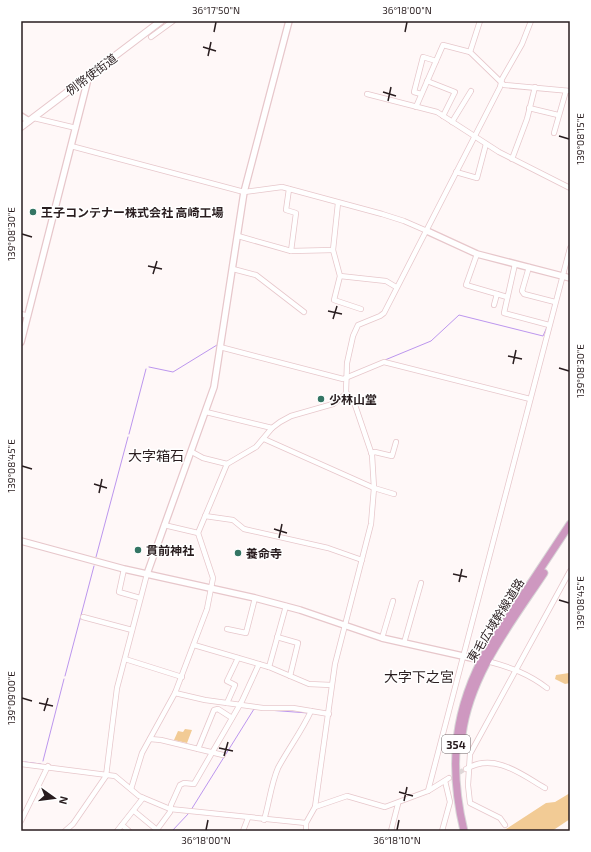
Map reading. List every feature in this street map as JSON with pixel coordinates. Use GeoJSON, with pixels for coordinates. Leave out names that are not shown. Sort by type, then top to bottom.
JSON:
{"type":"FeatureCollection","features":[{"type":"Feature","properties":{"kind":"highway","name":"東毛広域幹線道路"},"geometry":{"type":"LineString","coordinates":[[464,831],[456,789],[456,745],[463,705],[484,661],[570,524]]}},
{"type":"Feature","properties":{"kind":"highway","name":"東毛広域幹線道路"},"geometry":{"type":"LineString","coordinates":[[468,831],[460,789],[460,745],[469,706],[484,661],[570,532]]}},
{"type":"Feature","properties":{"kind":"main road","name":"例幣使街道"},"geometry":{"type":"LineString","coordinates":[[21,127],[158,22]]}},
{"type":"Feature","properties":{"kind":"street"},"geometry":{"type":"LineString","coordinates":[[151,37],[173,21]]}},
{"type":"Feature","properties":{"kind":"street"},"geometry":{"type":"LineString","coordinates":[[65,831],[73,824],[106,774],[116,693],[140,598],[164,525],[192,452],[214,387],[244,192],[289,21]]}},
{"type":"Feature","properties":{"kind":"street"},"geometry":{"type":"LineString","coordinates":[[470,52],[480,21]]}},
{"type":"Feature","properties":{"kind":"street"},"geometry":{"type":"LineString","coordinates":[[306,831],[306,823],[315,807],[329,714],[331,685],[371,524],[374,488],[371,453],[355,405],[346,394],[346,377],[353,336],[358,325],[383,314],[396,287],[428,231],[456,172],[522,44],[532,21]]}},
{"type":"Feature","properties":{"kind":"street"},"geometry":{"type":"LineString","coordinates":[[416,107],[443,45],[470,52],[504,85],[568,91],[558,115],[554,133]]}},
{"type":"Feature","properties":{"kind":"street"},"geometry":{"type":"LineString","coordinates":[[421,94],[414,92],[423,57],[436,61]]}},
{"type":"Feature","properties":{"kind":"street"},"geometry":{"type":"LineString","coordinates":[[21,342],[89,74]]}},
{"type":"Feature","properties":{"kind":"street"},"geometry":{"type":"LineString","coordinates":[[427,81],[455,92],[443,116]]}},
{"type":"Feature","properties":{"kind":"street"},"geometry":{"type":"LineString","coordinates":[[512,159],[535,87]]}},
{"type":"Feature","properties":{"kind":"street"},"geometry":{"type":"LineString","coordinates":[[452,122],[471,91]]}},
{"type":"Feature","properties":{"kind":"street"},"geometry":{"type":"LineString","coordinates":[[367,94],[437,112],[512,159],[570,188]]}},
{"type":"Feature","properties":{"kind":"street"},"geometry":{"type":"LineString","coordinates":[[529,108],[558,115]]}},
{"type":"Feature","properties":{"kind":"street"},"geometry":{"type":"LineString","coordinates":[[21,116],[76,128]]}},
{"type":"Feature","properties":{"kind":"street"},"geometry":{"type":"LineString","coordinates":[[456,172],[477,178],[486,144]]}},
{"type":"Feature","properties":{"kind":"street"},"geometry":{"type":"LineString","coordinates":[[71,146],[244,192],[282,187],[404,220],[477,254],[570,278]]}},
{"type":"Feature","properties":{"kind":"street"},"geometry":{"type":"LineString","coordinates":[[289,189],[286,210],[296,213],[291,251]]}},
{"type":"Feature","properties":{"kind":"street"},"geometry":{"type":"LineString","coordinates":[[338,203],[333,250],[340,276],[334,300],[360,309]]}},
{"type":"Feature","properties":{"kind":"street"},"geometry":{"type":"LineString","coordinates":[[238,236],[291,251],[333,250]]}},
{"type":"Feature","properties":{"kind":"street"},"geometry":{"type":"LineString","coordinates":[[428,790],[570,248]]}},
{"type":"Feature","properties":{"kind":"street"},"geometry":{"type":"LineString","coordinates":[[477,254],[466,285],[507,297]]}},
{"type":"Feature","properties":{"kind":"street"},"geometry":{"type":"LineString","coordinates":[[515,264],[504,313],[549,325]]}},
{"type":"Feature","properties":{"kind":"street"},"geometry":{"type":"LineString","coordinates":[[528,267],[522,291],[524,294],[555,302]]}},
{"type":"Feature","properties":{"kind":"street"},"geometry":{"type":"LineString","coordinates":[[233,269],[256,274],[304,312]]}},
{"type":"Feature","properties":{"kind":"street"},"geometry":{"type":"LineString","coordinates":[[340,276],[386,281],[396,287]]}},
{"type":"Feature","properties":{"kind":"street"},"geometry":{"type":"LineString","coordinates":[[494,305],[497,294]]}},
{"type":"Feature","properties":{"kind":"street"},"geometry":{"type":"LineString","coordinates":[[21,314],[28,316]]}},
{"type":"Feature","properties":{"kind":"street"},"geometry":{"type":"LineString","coordinates":[[220,347],[343,379],[384,362],[530,399]]}},
{"type":"Feature","properties":{"kind":"street"},"geometry":{"type":"LineString","coordinates":[[131,789],[140,759],[182,677],[206,609],[213,578],[198,533],[227,464],[256,447],[272,428],[291,416],[333,404],[346,394]]}},
{"type":"Feature","properties":{"kind":"street"},"geometry":{"type":"LineString","coordinates":[[206,412],[272,428]]}},
{"type":"Feature","properties":{"kind":"street"},"geometry":{"type":"LineString","coordinates":[[264,439],[374,488],[394,494]]}},
{"type":"Feature","properties":{"kind":"street"},"geometry":{"type":"LineString","coordinates":[[371,453],[375,452],[392,456],[396,442]]}},
{"type":"Feature","properties":{"kind":"street"},"geometry":{"type":"LineString","coordinates":[[192,452],[203,458],[227,464]]}},
{"type":"Feature","properties":{"kind":"street"},"geometry":{"type":"LineString","coordinates":[[205,516],[233,520],[244,529],[328,548],[362,560]]}},
{"type":"Feature","properties":{"kind":"street"},"geometry":{"type":"LineString","coordinates":[[164,525],[198,533]]}},
{"type":"Feature","properties":{"kind":"street"},"geometry":{"type":"LineString","coordinates":[[21,541],[124,569],[212,587],[286,606],[382,638],[516,669],[538,680],[547,688]]}},
{"type":"Feature","properties":{"kind":"street"},"geometry":{"type":"LineString","coordinates":[[124,569],[119,592],[140,598]]}},
{"type":"Feature","properties":{"kind":"street"},"geometry":{"type":"LineString","coordinates":[[505,825],[500,818],[470,803],[467,768],[472,748],[570,570]]}},
{"type":"Feature","properties":{"kind":"street"},"geometry":{"type":"LineString","coordinates":[[404,643],[421,583]]}},
{"type":"Feature","properties":{"kind":"street"},"geometry":{"type":"LineString","coordinates":[[228,629],[246,633],[255,598]]}},
{"type":"Feature","properties":{"kind":"street"},"geometry":{"type":"LineString","coordinates":[[382,638],[393,601]]}},
{"type":"Feature","properties":{"kind":"street"},"geometry":{"type":"LineString","coordinates":[[269,667],[286,606]]}},
{"type":"Feature","properties":{"kind":"street"},"geometry":{"type":"LineString","coordinates":[[83,617],[132,630]]}},
{"type":"Feature","properties":{"kind":"street"},"geometry":{"type":"LineString","coordinates":[[277,637],[298,643],[290,676]]}},
{"type":"Feature","properties":{"kind":"street"},"geometry":{"type":"LineString","coordinates":[[194,646],[269,667],[309,684],[331,685]]}},
{"type":"Feature","properties":{"kind":"street"},"geometry":{"type":"LineString","coordinates":[[227,703],[235,685],[227,681],[238,658]]}},
{"type":"Feature","properties":{"kind":"street"},"geometry":{"type":"LineString","coordinates":[[125,659],[182,677]]}},
{"type":"Feature","properties":{"kind":"street"},"geometry":{"type":"LineString","coordinates":[[134,811],[156,830],[169,815],[180,785],[184,783],[194,784],[240,705],[259,664]]}},
{"type":"Feature","properties":{"kind":"street"},"geometry":{"type":"LineString","coordinates":[[175,693],[240,705],[273,709],[293,708],[329,714]]}},
{"type":"Feature","properties":{"kind":"street"},"geometry":{"type":"LineString","coordinates":[[198,749],[214,710],[218,709],[232,718]]}},
{"type":"Feature","properties":{"kind":"street"},"geometry":{"type":"LineString","coordinates":[[264,820],[278,769],[292,742],[305,724],[310,711]]}},
{"type":"Feature","properties":{"kind":"street"},"geometry":{"type":"LineString","coordinates":[[150,739],[161,740],[223,756]]}},
{"type":"Feature","properties":{"kind":"street"},"geometry":{"type":"LineString","coordinates":[[467,768],[485,762],[504,764],[545,788]]}},
{"type":"Feature","properties":{"kind":"street"},"geometry":{"type":"LineString","coordinates":[[21,764],[106,774],[117,778],[143,798],[170,809],[264,820],[306,823]]}},
{"type":"Feature","properties":{"kind":"street"},"geometry":{"type":"LineString","coordinates":[[21,821],[48,766]]}},
{"type":"Feature","properties":{"kind":"street"},"geometry":{"type":"LineString","coordinates":[[315,807],[347,796],[385,807],[398,804],[447,780],[450,802],[442,831]]}},
{"type":"Feature","properties":{"kind":"street"},"geometry":{"type":"LineString","coordinates":[[117,831],[143,798]]}},
{"type":"Feature","properties":{"kind":"street"},"geometry":{"type":"LineString","coordinates":[[391,831],[398,804]]}},
{"type":"Feature","properties":{"kind":"street"},"geometry":{"type":"LineString","coordinates":[[243,831],[248,818]]}},
{"type":"Feature","properties":{"kind":"street"},"geometry":{"type":"LineString","coordinates":[[122,825],[129,831]]}},
{"type":"Feature","properties":{"kind":"shaded area"},"geometry":{"type":"Polygon","coordinates":[[[569,669],[570,683],[565,684],[555,679],[556,675],[569,673],[569,669]]]}},
{"type":"Feature","properties":{"kind":"shaded area"},"geometry":{"type":"Polygon","coordinates":[[[185,729],[192,730],[187,743],[174,740],[178,731],[183,732],[185,729]]]}},
{"type":"Feature","properties":{"kind":"shaded area"},"geometry":{"type":"Polygon","coordinates":[[[570,793],[570,819],[552,831],[503,831],[546,803],[555,802],[570,793]]]}},
{"type":"Feature","properties":{"kind":"waterway"},"geometry":{"type":"LineString","coordinates":[[385,360],[431,341],[459,315],[543,336],[547,327]]}},
{"type":"Feature","properties":{"kind":"waterway"},"geometry":{"type":"LineString","coordinates":[[149,367],[173,372],[217,345]]}},
{"type":"Feature","properties":{"kind":"waterway"},"geometry":{"type":"LineString","coordinates":[[129,434],[146,369]]}},
{"type":"Feature","properties":{"kind":"waterway"},"geometry":{"type":"LineString","coordinates":[[96,557],[128,437]]}},
{"type":"Feature","properties":{"kind":"waterway"},"geometry":{"type":"LineString","coordinates":[[65,676],[94,566]]}},
{"type":"Feature","properties":{"kind":"waterway"},"geometry":{"type":"LineString","coordinates":[[43,761],[64,679]]}},
{"type":"Feature","properties":{"kind":"waterway"},"geometry":{"type":"LineString","coordinates":[[191,810],[254,709],[308,713]]}},
{"type":"Feature","properties":{"kind":"waterway"},"geometry":{"type":"LineString","coordinates":[[25,762],[41,764]]}},
{"type":"Feature","properties":{"kind":"waterway"},"geometry":{"type":"LineString","coordinates":[[172,831],[189,813]]}},
{"type":"Feature","properties":{"kind":"tunnel"},"geometry":{"type":"LineString","coordinates":[[454,776],[465,769]]}},
{"type":"Feature","properties":{"kind":"place","name":"王子コンテナー株式会社 高崎工場"},"geometry":{"type":"Point","coordinates":[33,212]}},
{"type":"Feature","properties":{"kind":"place","name":"少林山堂"},"geometry":{"type":"Point","coordinates":[321,399]}},
{"type":"Feature","properties":{"kind":"place","name":"貫前神社"},"geometry":{"type":"Point","coordinates":[138,550]}},
{"type":"Feature","properties":{"kind":"place","name":"養命寺"},"geometry":{"type":"Point","coordinates":[238,553]}},
{"type":"Feature","properties":{"kind":"district","name":"大字箱石"},"geometry":{"type":"Point","coordinates":[156,455]}},
{"type":"Feature","properties":{"kind":"district","name":"大字下之宮"},"geometry":{"type":"Point","coordinates":[419,676]}}]}
